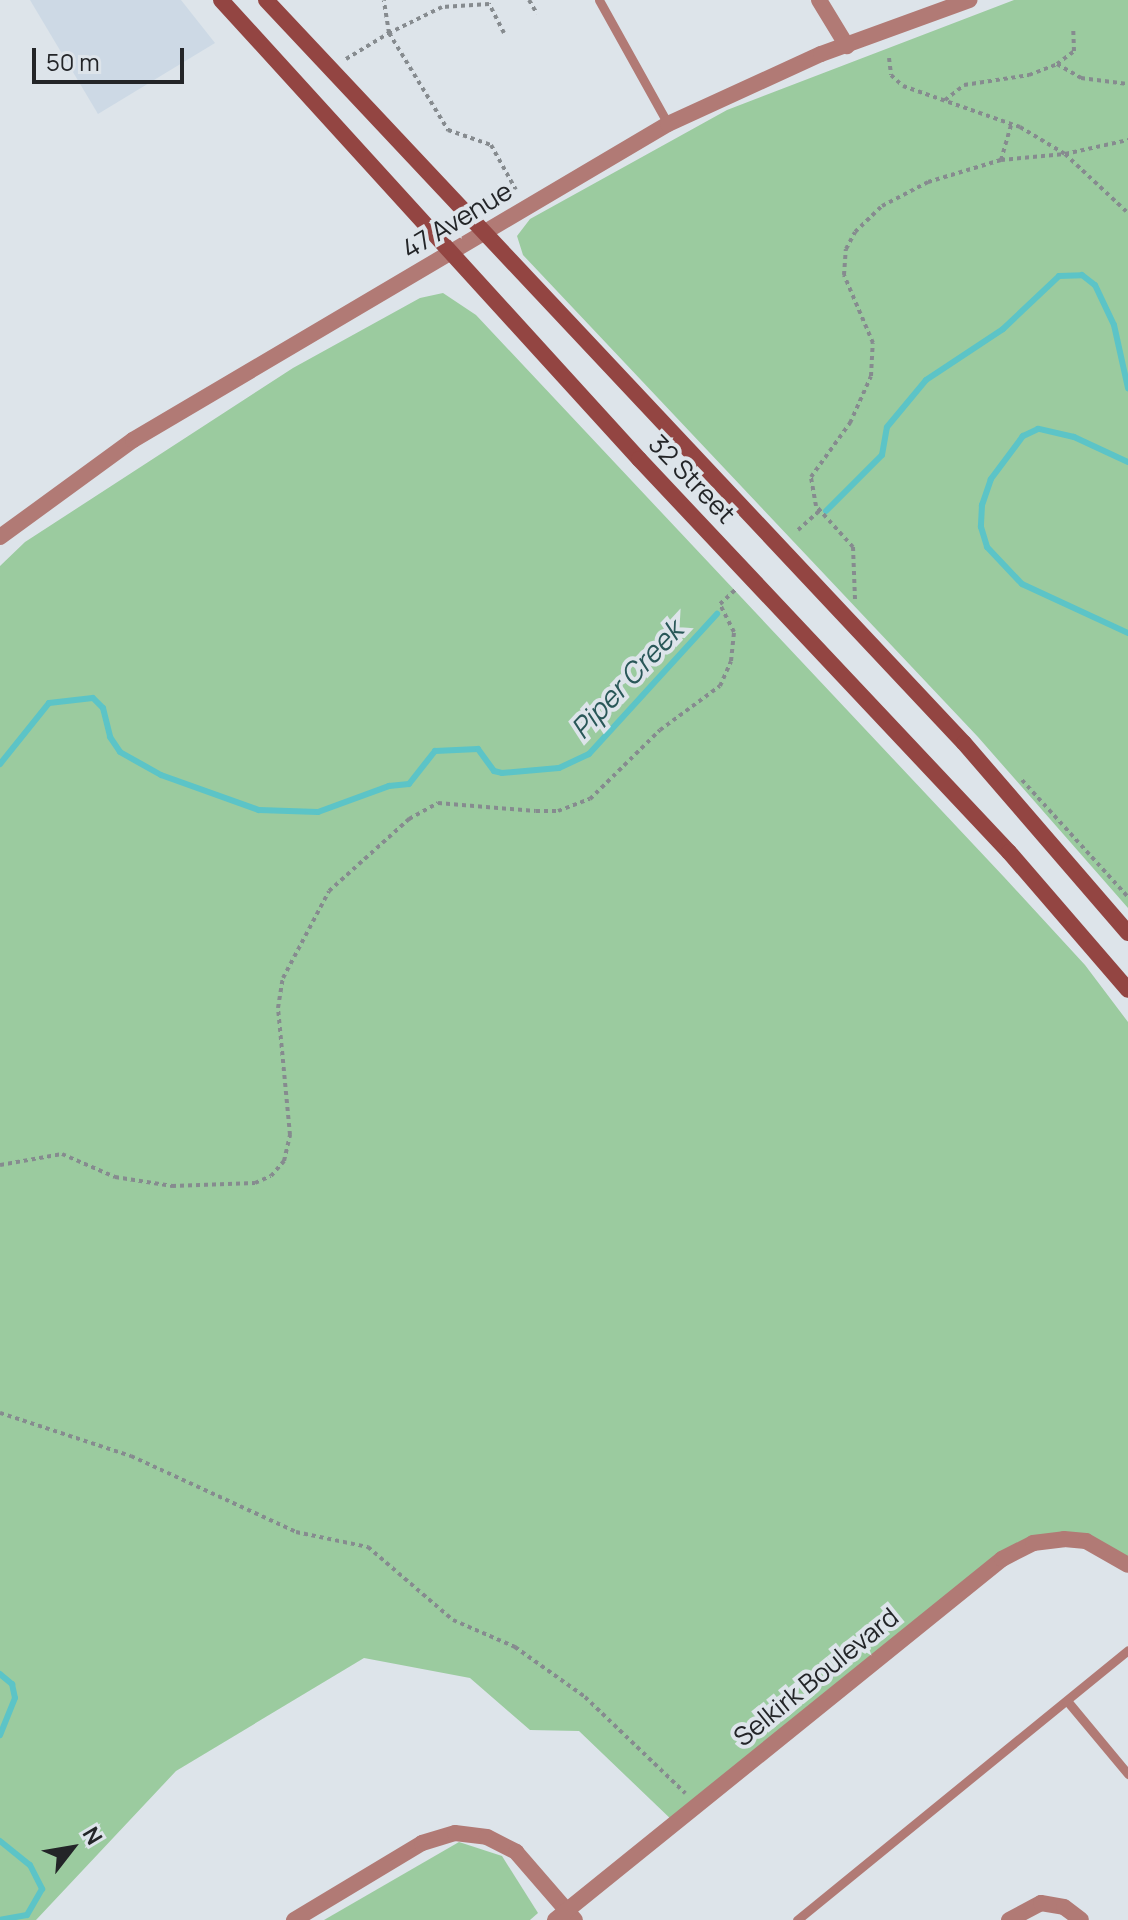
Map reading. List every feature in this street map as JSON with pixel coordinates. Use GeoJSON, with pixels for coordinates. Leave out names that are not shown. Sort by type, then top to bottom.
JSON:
{"type":"FeatureCollection","features":[{"type":"Feature","properties":{"kind":"main road","name":"32 Street"},"geometry":{"type":"LineString","coordinates":[[221,0],[450,253],[1019,862],[1128,990]]}},
{"type":"Feature","properties":{"kind":"main road","name":"32 Street"},"geometry":{"type":"LineString","coordinates":[[266,0],[482,234],[964,743],[1128,933]]}},
{"type":"Feature","properties":{"kind":"street"},"geometry":{"type":"LineString","coordinates":[[819,0],[847,46]]}},
{"type":"Feature","properties":{"kind":"street","name":"47 Avenue"},"geometry":{"type":"LineString","coordinates":[[0,537],[121,447],[668,124],[847,46],[969,0]]}},
{"type":"Feature","properties":{"kind":"street","name":"Selkirk Boulevard"},"geometry":{"type":"LineString","coordinates":[[566,1917],[696,1806],[1017,1550],[1048,1540],[1086,1541],[1128,1565]]}},
{"type":"Feature","properties":{"kind":"street"},"geometry":{"type":"LineString","coordinates":[[294,1920],[422,1843],[455,1833],[487,1837],[516,1852],[566,1917]]}},
{"type":"Feature","properties":{"kind":"street"},"geometry":{"type":"LineString","coordinates":[[1009,1920],[1041,1903],[1064,1907],[1081,1920]]}},
{"type":"Feature","properties":{"kind":"lane"},"geometry":{"type":"LineString","coordinates":[[599,0],[668,124]]}},
{"type":"Feature","properties":{"kind":"lane"},"geometry":{"type":"LineString","coordinates":[[797,1920],[1128,1650]]}},
{"type":"Feature","properties":{"kind":"lane"},"geometry":{"type":"LineString","coordinates":[[1068,1702],[1128,1774]]}},
{"type":"Feature","properties":{"kind":"path"},"geometry":{"type":"LineString","coordinates":[[384,0],[389,33],[448,130],[491,145],[516,190]]}},
{"type":"Feature","properties":{"kind":"path"},"geometry":{"type":"LineString","coordinates":[[529,0],[537,14]]}},
{"type":"Feature","properties":{"kind":"path"},"geometry":{"type":"LineString","coordinates":[[344,60],[442,7],[489,4],[504,33]]}},
{"type":"Feature","properties":{"kind":"path"},"geometry":{"type":"LineString","coordinates":[[945,100],[964,85],[1029,75],[1057,64],[1074,51],[1073,28]]}},
{"type":"Feature","properties":{"kind":"path"},"geometry":{"type":"LineString","coordinates":[[889,58],[891,75],[903,86],[1011,124],[1065,154],[1128,213]]}},
{"type":"Feature","properties":{"kind":"path"},"geometry":{"type":"LineString","coordinates":[[1057,64],[1081,78],[1128,84]]}},
{"type":"Feature","properties":{"kind":"path"},"geometry":{"type":"LineString","coordinates":[[1001,160],[1011,124]]}},
{"type":"Feature","properties":{"kind":"path"},"geometry":{"type":"LineString","coordinates":[[855,599],[853,547],[812,498],[811,477],[850,423],[874,355],[870,332],[844,275],[846,249],[867,217],[899,196],[1001,160],[1065,154],[1128,140]]}},
{"type":"Feature","properties":{"kind":"path"},"geometry":{"type":"LineString","coordinates":[[798,530],[820,510]]}},
{"type":"Feature","properties":{"kind":"path"},"geometry":{"type":"LineString","coordinates":[[0,1165],[62,1154],[115,1177],[172,1186],[255,1183],[271,1176],[284,1161],[290,1135],[278,1008],[283,978],[329,891],[409,819],[438,803],[558,811],[599,792],[660,730],[720,686],[731,661],[734,632],[720,604],[741,585]]}},
{"type":"Feature","properties":{"kind":"path"},"geometry":{"type":"LineString","coordinates":[[0,1413],[131,1456],[296,1532],[368,1547],[453,1620],[515,1647],[585,1697],[654,1758],[696,1806]]}},
{"type":"Feature","properties":{"kind":"shaded area"},"geometry":{"type":"Polygon","coordinates":[[[30,0],[181,0],[215,43],[98,114],[30,0]]]}},
{"type":"Feature","properties":{"kind":"green space"},"geometry":{"type":"Polygon","coordinates":[[[1014,0],[1128,0],[1128,908],[978,737],[523,255],[517,236],[530,219],[727,110],[1014,0]]]}},
{"type":"Feature","properties":{"kind":"green space"},"geometry":{"type":"Polygon","coordinates":[[[443,293],[476,315],[1004,877],[1085,965],[1128,1022],[1128,1565],[1105,1550],[1033,1543],[675,1823],[579,1731],[530,1730],[470,1678],[364,1658],[176,1771],[36,1920],[0,1920],[0,566],[25,542],[293,368],[420,298],[443,293]]]}},
{"type":"Feature","properties":{"kind":"green space"},"geometry":{"type":"Polygon","coordinates":[[[459,1842],[502,1856],[538,1913],[530,1920],[324,1920],[459,1842]]]}},
{"type":"Feature","properties":{"kind":"waterway","name":"Piper Creek"},"geometry":{"type":"LineString","coordinates":[[826,511],[882,455],[887,427],[926,380],[1003,329],[1059,276],[1082,275],[1095,285],[1114,325],[1128,388]]}},
{"type":"Feature","properties":{"kind":"waterway","name":"Piper Creek"},"geometry":{"type":"LineString","coordinates":[[1128,462],[1074,437],[1038,429],[1023,436],[991,479],[982,505],[981,527],[987,547],[1022,584],[1128,633]]}},
{"type":"Feature","properties":{"kind":"waterway","name":"Piper Creek"},"geometry":{"type":"LineString","coordinates":[[0,764],[49,703],[93,698],[103,708],[110,737],[120,752],[161,775],[259,810],[318,812],[389,786],[409,784],[435,751],[478,749],[494,771],[502,773],[559,768],[589,754],[717,614]]}},
{"type":"Feature","properties":{"kind":"waterway","name":"Piper Creek"},"geometry":{"type":"LineString","coordinates":[[0,1674],[12,1684],[15,1698],[0,1735]]}},
{"type":"Feature","properties":{"kind":"waterway","name":"Piper Creek"},"geometry":{"type":"LineString","coordinates":[[0,1841],[30,1865],[42,1889],[27,1915],[0,1920]]}}]}
